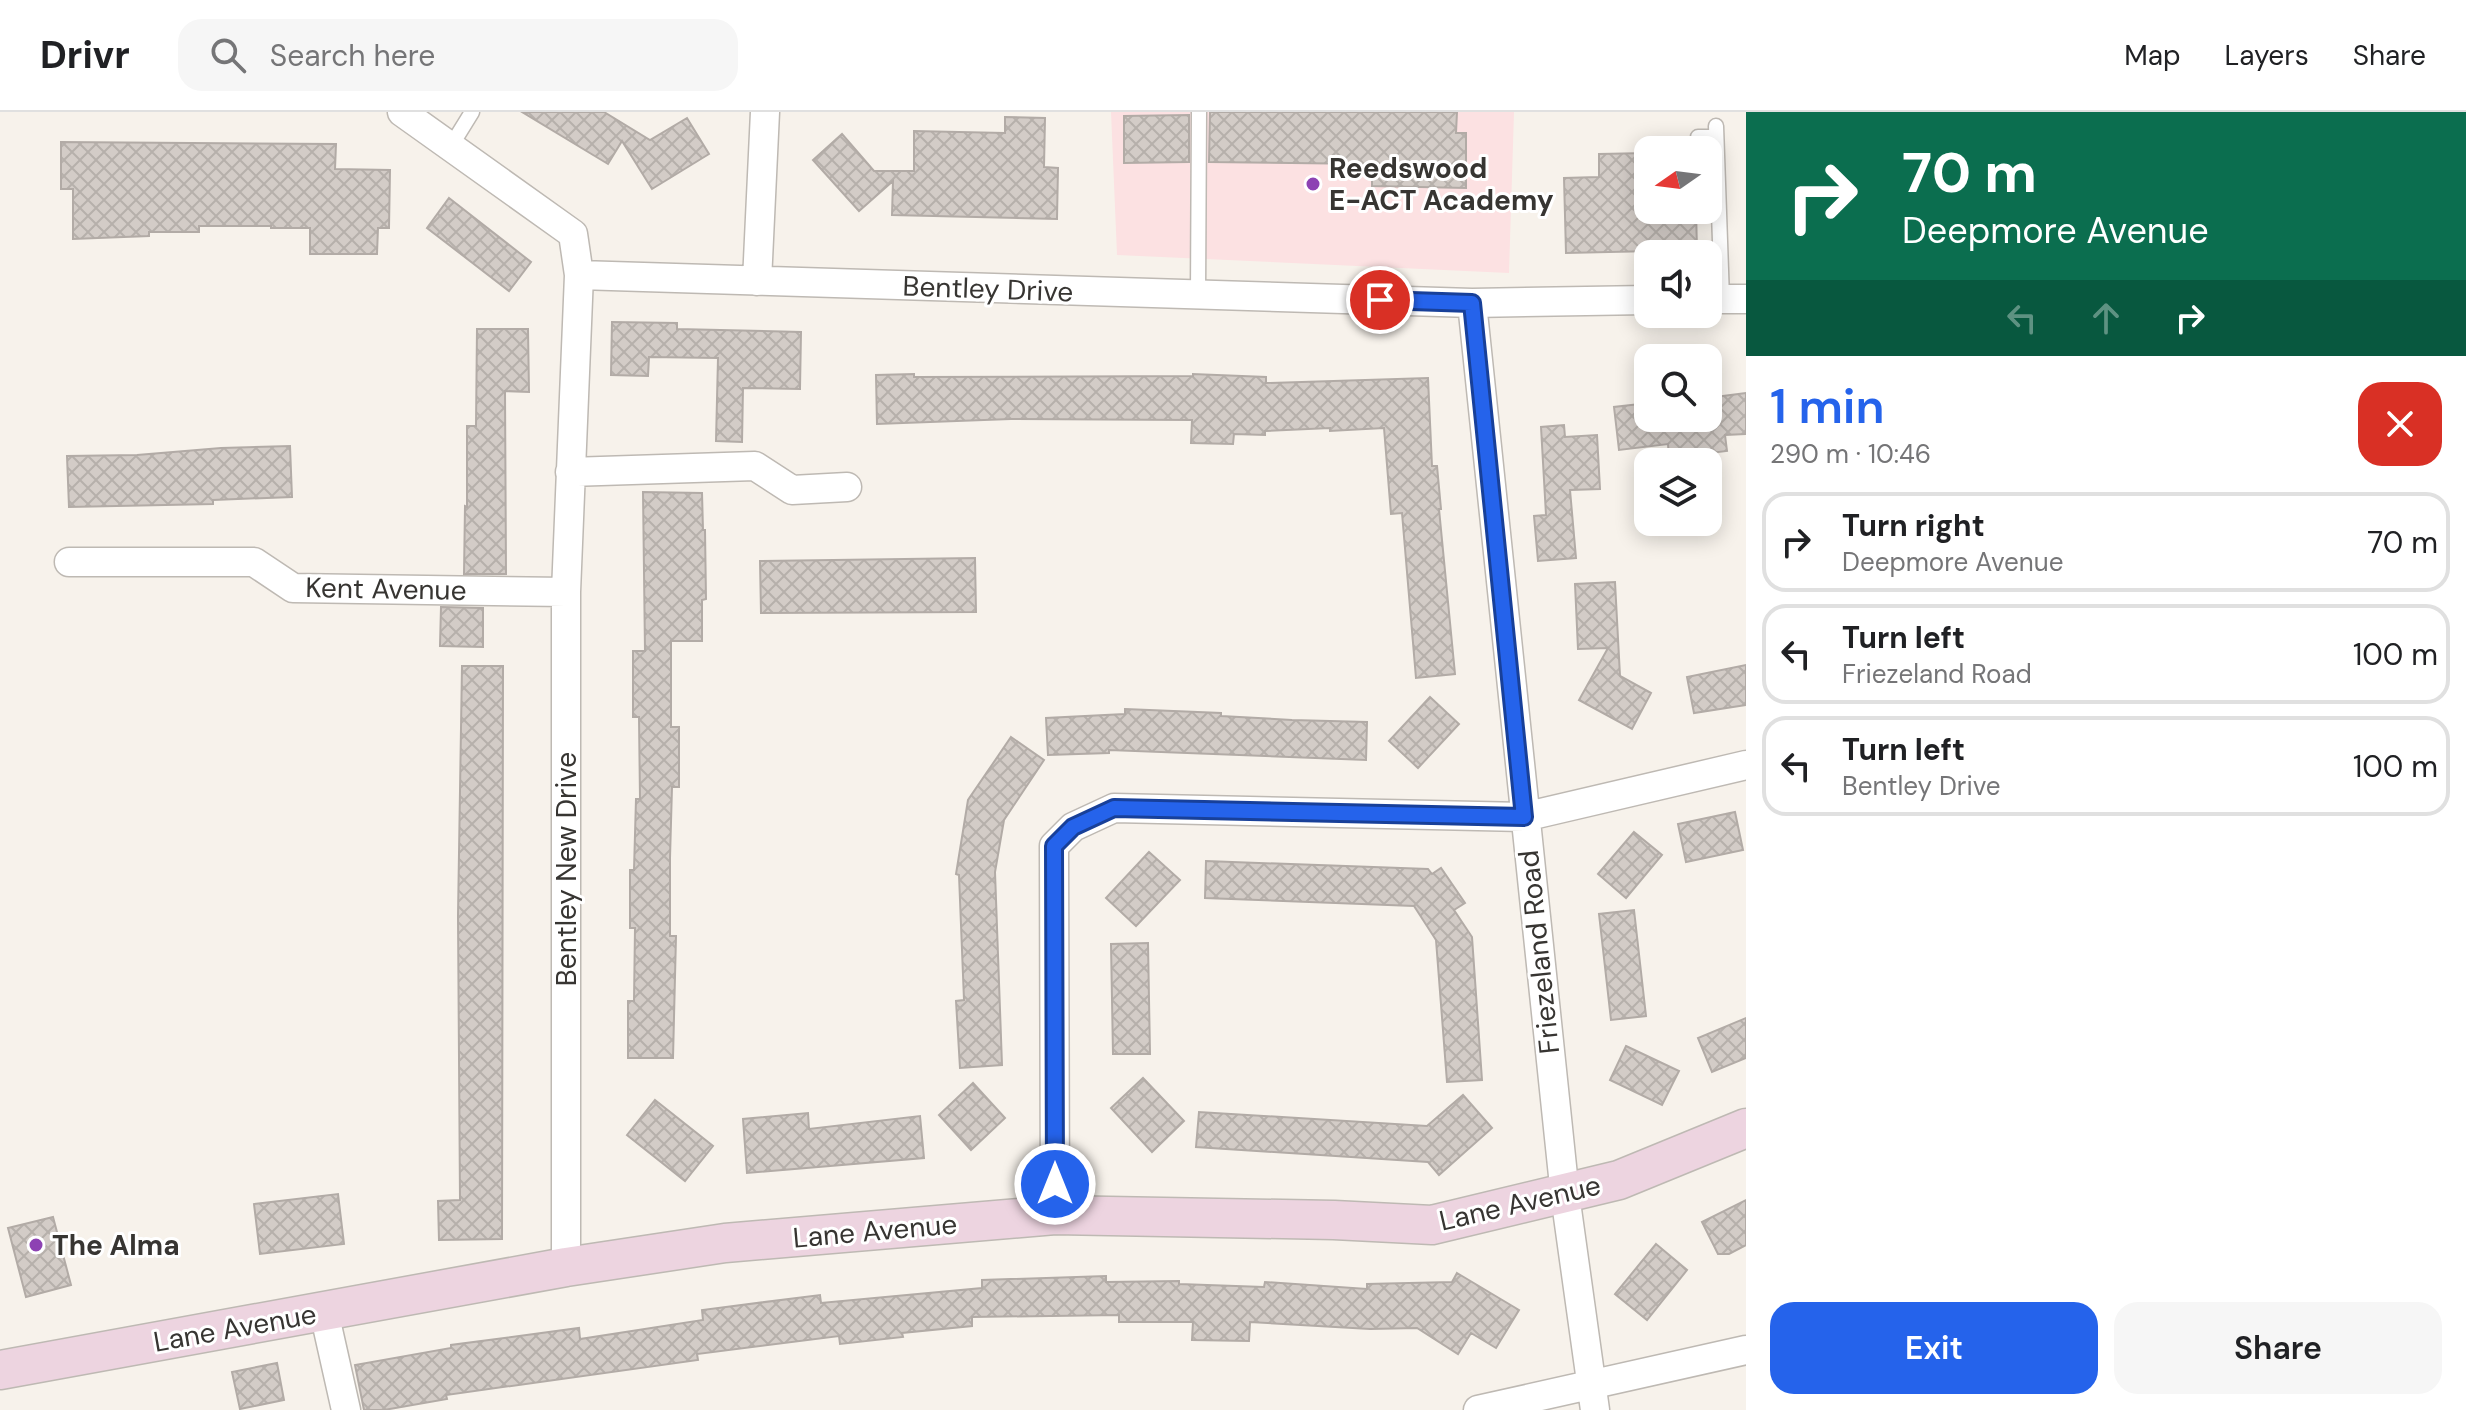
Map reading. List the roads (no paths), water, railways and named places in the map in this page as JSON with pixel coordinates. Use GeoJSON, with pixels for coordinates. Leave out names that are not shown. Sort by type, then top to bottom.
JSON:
{"type":"FeatureCollection","features":[{"type":"Feature","properties":{"kind":"street"},"geometry":{"type":"LineString","coordinates":[[402,112],[573,234],[579,275]]}},
{"type":"Feature","properties":{"kind":"street"},"geometry":{"type":"LineString","coordinates":[[757,281],[765,112]]}},
{"type":"Feature","properties":{"kind":"street","name":"Bentley Drive"},"geometry":{"type":"LineString","coordinates":[[579,275],[1472,303],[1634,300]]}},
{"type":"Feature","properties":{"kind":"street","name":"Bentley New Drive"},"geometry":{"type":"LineString","coordinates":[[566,1267],[566,592],[579,275]]}},
{"type":"Feature","properties":{"kind":"street","name":"Friezeland Road"},"geometry":{"type":"LineString","coordinates":[[1472,303],[1565,1195],[1593,1398]]}},
{"type":"Feature","properties":{"kind":"street"},"geometry":{"type":"LineString","coordinates":[[570,472],[755,466],[792,490],[847,487]]}},
{"type":"Feature","properties":{"kind":"street","name":"Kent Avenue"},"geometry":{"type":"LineString","coordinates":[[69,562],[254,562],[293,588],[566,592]]}},
{"type":"Feature","properties":{"kind":"street"},"geometry":{"type":"LineString","coordinates":[[1055,1215],[1054,846],[1073,827],[1114,808],[1524,817],[1746,765]]}},
{"type":"Feature","properties":{"kind":"street","name":"Lane Avenue"},"geometry":{"type":"LineString","coordinates":[[0,1370],[566,1267],[725,1243],[1055,1215],[1432,1225],[1619,1180],[1746,1128]]}},
{"type":"Feature","properties":{"kind":"street"},"geometry":{"type":"LineString","coordinates":[[324,1312],[346,1410]]}},
{"type":"Feature","properties":{"kind":"street"},"geometry":{"type":"LineString","coordinates":[[1478,1410],[1593,1398],[1746,1350]]}},
{"type":"Feature","properties":{"kind":"lane"},"geometry":{"type":"LineString","coordinates":[[451,146],[472,112]]}},
{"type":"Feature","properties":{"kind":"lane"},"geometry":{"type":"LineString","coordinates":[[1198,295],[1199,112]]}},
{"type":"Feature","properties":{"kind":"lane"},"geometry":{"type":"LineString","coordinates":[[1701,136],[1716,131],[1716,136]]}},
{"type":"Feature","properties":{"kind":"lane"},"geometry":{"type":"LineString","coordinates":[[1721,224],[1725,299]]}},
{"type":"Feature","properties":{"kind":"place","name":"Reedswood E-ACT Academy"},"geometry":{"type":"Point","coordinates":[1313,184]}},
{"type":"Feature","properties":{"kind":"place","name":"The Alma"},"geometry":{"type":"Point","coordinates":[36,1245]}}]}
